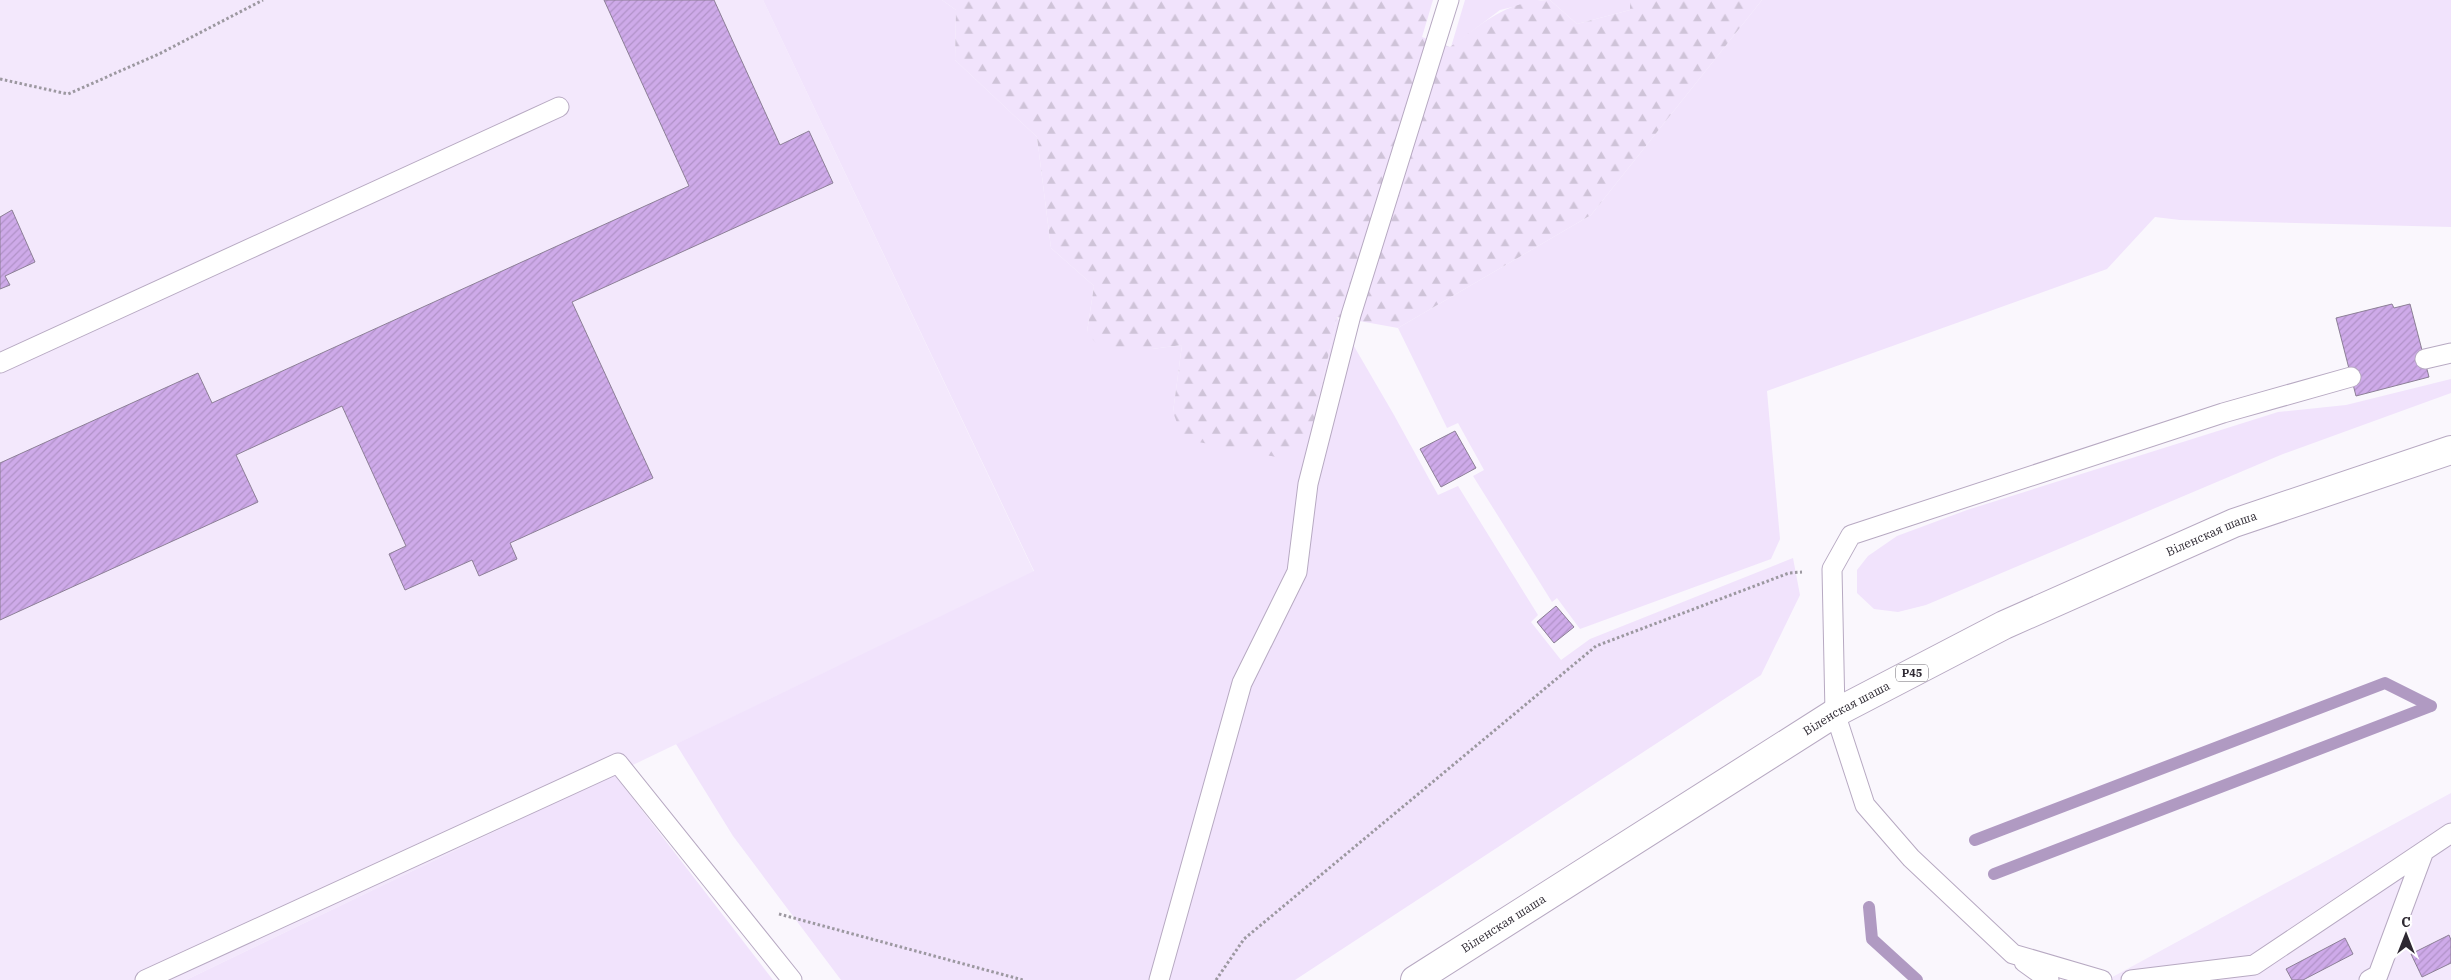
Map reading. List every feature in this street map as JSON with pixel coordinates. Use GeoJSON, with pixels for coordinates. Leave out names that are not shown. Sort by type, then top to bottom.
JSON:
{"type":"FeatureCollection","features":[{"type":"Feature","properties":{"kind":"main road","name":"Віленская шаша"},"geometry":{"type":"LineString","coordinates":[[1415,980],[1835,713],[2004,625],[2234,523],[2451,450]]}},
{"type":"Feature","properties":{"kind":"lane"},"geometry":{"type":"LineString","coordinates":[[1159,980],[1242,683],[1297,572],[1308,484],[1351,315],[1449,0]]}},
{"type":"Feature","properties":{"kind":"lane"},"geometry":{"type":"LineString","coordinates":[[0,363],[559,107]]}},
{"type":"Feature","properties":{"kind":"lane"},"geometry":{"type":"LineString","coordinates":[[2425,359],[2451,353]]}},
{"type":"Feature","properties":{"kind":"lane"},"geometry":{"type":"LineString","coordinates":[[2049,980],[2013,954],[1911,858],[1865,805],[1835,713],[1832,569],[1850,535],[2222,413],[2351,377]]}},
{"type":"Feature","properties":{"kind":"lane"},"geometry":{"type":"LineString","coordinates":[[145,980],[618,763],[792,980]]}},
{"type":"Feature","properties":{"kind":"lane"},"geometry":{"type":"LineString","coordinates":[[2131,980],[2254,965],[2451,833]]}},
{"type":"Feature","properties":{"kind":"lane"},"geometry":{"type":"LineString","coordinates":[[2369,980],[2378,975],[2424,851]]}},
{"type":"Feature","properties":{"kind":"lane"},"geometry":{"type":"LineString","coordinates":[[2013,954],[2102,980]]}},
{"type":"Feature","properties":{"kind":"path"},"geometry":{"type":"LineString","coordinates":[[0,79],[68,94],[159,54],[263,0]]}},
{"type":"Feature","properties":{"kind":"path"},"geometry":{"type":"LineString","coordinates":[[1216,980],[1244,939],[1596,646],[1789,573],[1832,569]]}},
{"type":"Feature","properties":{"kind":"path"},"geometry":{"type":"LineString","coordinates":[[739,915],[763,910],[1022,980]]}},
{"type":"Feature","properties":{"kind":"shaded area"},"geometry":{"type":"Polygon","coordinates":[[[0,0],[763,0],[1034,572],[186,980],[0,980],[0,0]]]}},
{"type":"Feature","properties":{"kind":"shaded area"},"geometry":{"type":"Polygon","coordinates":[[[2451,793],[2451,980],[2107,980],[2451,793]]]}},
{"type":"Feature","properties":{"kind":"green space"},"geometry":{"type":"Polygon","coordinates":[[[763,0],[942,0],[956,10],[955,60],[1037,137],[1051,248],[1094,286],[1087,332],[1152,349],[1182,345],[1173,412],[1310,437],[1337,317],[1438,495],[1458,486],[1538,615],[1531,622],[1561,660],[1590,639],[1793,558],[1800,595],[1761,675],[1295,980],[841,980],[733,836],[676,744],[1034,571],[763,0]]]}},
{"type":"Feature","properties":{"kind":"green space"},"geometry":{"type":"Polygon","coordinates":[[[942,0],[1433,0],[1422,37],[1450,47],[1496,14],[1521,4],[1535,1],[1550,0],[1577,24],[1630,10],[1630,0],[1762,0],[1591,215],[1398,328],[1337,317],[1310,437],[1276,457],[1183,439],[1173,412],[1182,345],[1152,349],[1099,347],[1087,332],[1094,286],[1051,248],[1037,137],[955,60],[956,10],[942,0]]]}},
{"type":"Feature","properties":{"kind":"green space"},"geometry":{"type":"Polygon","coordinates":[[[1465,0],[1542,0],[1500,10],[1451,47],[1465,0]]]}},
{"type":"Feature","properties":{"kind":"green space"},"geometry":{"type":"Polygon","coordinates":[[[1550,0],[1630,0],[1630,10],[1577,24],[1550,0]]]}},
{"type":"Feature","properties":{"kind":"green space"},"geometry":{"type":"Polygon","coordinates":[[[1762,0],[2451,0],[2451,227],[2180,220],[2155,217],[2107,269],[1767,391],[1780,539],[1771,559],[1580,629],[1557,598],[1552,602],[1473,476],[1484,470],[1458,423],[1447,428],[1398,328],[1591,215],[1762,0]]]}},
{"type":"Feature","properties":{"kind":"green space"},"geometry":{"type":"Polygon","coordinates":[[[2451,379],[2451,393],[2283,454],[1926,605],[1898,612],[1874,609],[1857,593],[1857,570],[1868,556],[1897,536],[1967,510],[2278,412],[2346,405],[2451,379]]]}},
{"type":"Feature","properties":{"kind":"green space"},"geometry":{"type":"Polygon","coordinates":[[[614,774],[773,980],[186,980],[614,774]]]}},
{"type":"Feature","properties":{"kind":"building"},"geometry":{"type":"Polygon","coordinates":[[[604,0],[714,0],[780,145],[809,131],[833,183],[572,302],[653,478],[510,543],[517,559],[479,576],[472,560],[405,590],[389,554],[406,546],[342,406],[236,455],[258,502],[0,620],[0,463],[198,373],[212,403],[689,186],[604,0]]]}},
{"type":"Feature","properties":{"kind":"building"},"geometry":{"type":"Polygon","coordinates":[[[12,210],[35,262],[5,276],[10,285],[0,289],[0,217],[12,210]]]}},
{"type":"Feature","properties":{"kind":"building"},"geometry":{"type":"Polygon","coordinates":[[[2392,304],[2394,308],[2410,304],[2429,377],[2356,396],[2336,318],[2392,304]]]}},
{"type":"Feature","properties":{"kind":"building"},"geometry":{"type":"Polygon","coordinates":[[[1455,431],[1476,468],[1441,487],[1420,449],[1455,431]]]}},
{"type":"Feature","properties":{"kind":"building"},"geometry":{"type":"Polygon","coordinates":[[[1556,606],[1574,627],[1554,643],[1537,622],[1556,606]]]}},
{"type":"Feature","properties":{"kind":"building"},"geometry":{"type":"Polygon","coordinates":[[[2449,935],[2451,940],[2451,963],[2422,977],[2411,954],[2449,935]]]}},
{"type":"Feature","properties":{"kind":"building"},"geometry":{"type":"Polygon","coordinates":[[[2345,938],[2353,954],[2303,980],[2292,980],[2286,969],[2345,938]]]}},
{"type":"Feature","properties":{"kind":"waterway"},"geometry":{"type":"LineString","coordinates":[[1975,840],[2385,683],[2431,706]]}},
{"type":"Feature","properties":{"kind":"waterway"},"geometry":{"type":"LineString","coordinates":[[1994,874],[2431,706]]}},
{"type":"Feature","properties":{"kind":"waterway"},"geometry":{"type":"LineString","coordinates":[[1869,907],[1872,939],[1917,980]]}}]}
